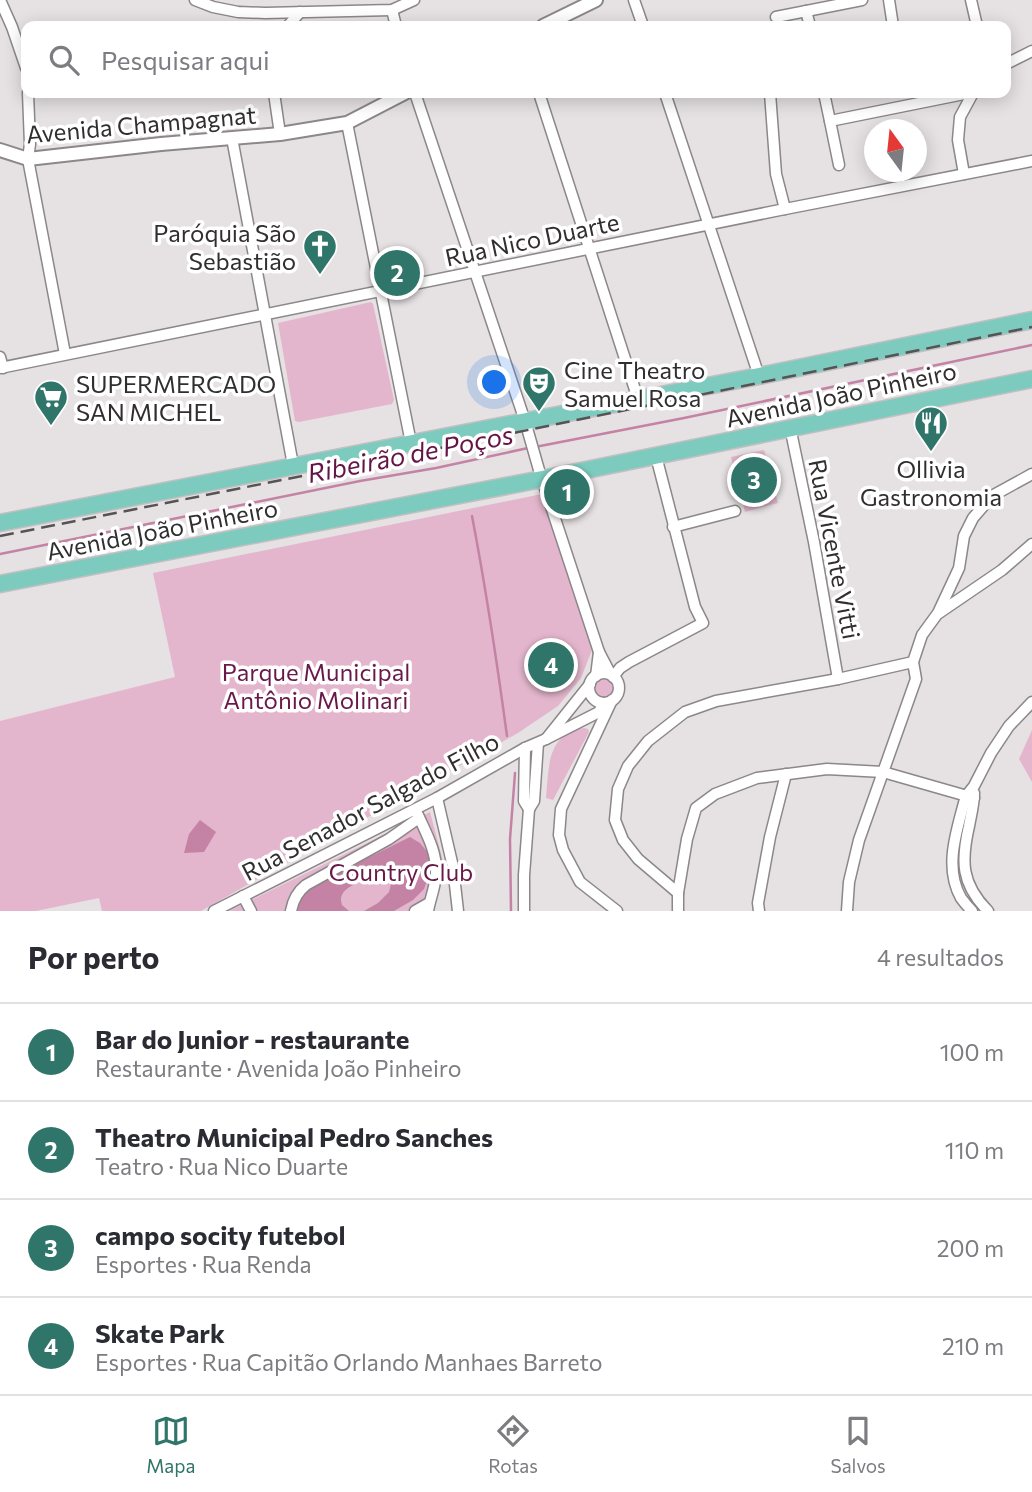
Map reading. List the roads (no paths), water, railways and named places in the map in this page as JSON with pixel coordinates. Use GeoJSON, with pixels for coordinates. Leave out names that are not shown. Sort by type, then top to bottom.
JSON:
{"type":"FeatureCollection","features":[{"type":"Feature","properties":{"kind":"main road","name":"Avenida João Pinheiro"},"geometry":{"type":"LineString","coordinates":[[0,523],[759,376],[1032,320]]}},
{"type":"Feature","properties":{"kind":"main road","name":"Avenida João Pinheiro"},"geometry":{"type":"LineString","coordinates":[[0,584],[540,472],[656,456],[1032,379]]}},
{"type":"Feature","properties":{"kind":"street"},"geometry":{"type":"LineString","coordinates":[[0,0],[21,53]]}},
{"type":"Feature","properties":{"kind":"street"},"geometry":{"type":"LineString","coordinates":[[195,0],[238,12],[392,10],[414,0]]}},
{"type":"Feature","properties":{"kind":"street"},"geometry":{"type":"LineString","coordinates":[[553,21],[596,0]]}},
{"type":"Feature","properties":{"kind":"street"},"geometry":{"type":"LineString","coordinates":[[634,0],[641,21]]}},
{"type":"Feature","properties":{"kind":"street"},"geometry":{"type":"LineString","coordinates":[[776,17],[862,0]]}},
{"type":"Feature","properties":{"kind":"street"},"geometry":{"type":"LineString","coordinates":[[889,0],[892,21]]}},
{"type":"Feature","properties":{"kind":"street"},"geometry":{"type":"LineString","coordinates":[[971,0],[976,21]]}},
{"type":"Feature","properties":{"kind":"street"},"geometry":{"type":"LineString","coordinates":[[392,10],[395,21]]}},
{"type":"Feature","properties":{"kind":"street"},"geometry":{"type":"LineString","coordinates":[[292,21],[300,12]]}},
{"type":"Feature","properties":{"kind":"street"},"geometry":{"type":"LineString","coordinates":[[806,12],[809,21]]}},
{"type":"Feature","properties":{"kind":"street"},"geometry":{"type":"LineString","coordinates":[[1011,62],[1032,51]]}},
{"type":"Feature","properties":{"kind":"street"},"geometry":{"type":"LineString","coordinates":[[28,98],[28,159],[65,354]]}},
{"type":"Feature","properties":{"kind":"street"},"geometry":{"type":"LineString","coordinates":[[275,98],[280,134]]}},
{"type":"Feature","properties":{"kind":"street","name":"Avenida Champagnat"},"geometry":{"type":"LineString","coordinates":[[0,150],[28,159],[280,134],[346,123],[395,98]]}},
{"type":"Feature","properties":{"kind":"street"},"geometry":{"type":"LineString","coordinates":[[417,98],[531,437],[599,652],[619,689],[608,702],[561,809],[559,835],[563,850],[580,881],[617,911]]}},
{"type":"Feature","properties":{"kind":"street"},"geometry":{"type":"LineString","coordinates":[[541,98],[638,399]]}},
{"type":"Feature","properties":{"kind":"street"},"geometry":{"type":"LineString","coordinates":[[667,98],[759,376]]}},
{"type":"Feature","properties":{"kind":"street"},"geometry":{"type":"LineString","coordinates":[[769,98],[776,174],[785,209]]}},
{"type":"Feature","properties":{"kind":"street"},"geometry":{"type":"LineString","coordinates":[[825,98],[839,165]]}},
{"type":"Feature","properties":{"kind":"street"},"geometry":{"type":"LineString","coordinates":[[906,98],[907,105]]}},
{"type":"Feature","properties":{"kind":"street"},"geometry":{"type":"LineString","coordinates":[[830,121],[944,98]]}},
{"type":"Feature","properties":{"kind":"street"},"geometry":{"type":"LineString","coordinates":[[964,174],[958,140],[960,117],[969,98]]}},
{"type":"Feature","properties":{"kind":"street"},"geometry":{"type":"LineString","coordinates":[[346,123],[411,443]]}},
{"type":"Feature","properties":{"kind":"street"},"geometry":{"type":"LineString","coordinates":[[232,138],[293,466]]}},
{"type":"Feature","properties":{"kind":"street","name":"Rua Nico Duarte"},"geometry":{"type":"LineString","coordinates":[[1,364],[65,354],[1032,162]]}},
{"type":"Feature","properties":{"kind":"street","name":"Rua Vicente Vitti"},"geometry":{"type":"LineString","coordinates":[[790,427],[838,680]]}},
{"type":"Feature","properties":{"kind":"street"},"geometry":{"type":"LineString","coordinates":[[612,676],[629,662],[703,623],[695,607],[656,456]]}},
{"type":"Feature","properties":{"kind":"street"},"geometry":{"type":"LineString","coordinates":[[847,911],[849,882],[859,840],[916,679],[912,662],[922,635],[938,613],[959,568],[964,536],[974,518],[992,496],[1032,474]]}},
{"type":"Feature","properties":{"kind":"street"},"geometry":{"type":"LineString","coordinates":[[673,527],[735,511]]}},
{"type":"Feature","properties":{"kind":"street"},"geometry":{"type":"LineString","coordinates":[[938,613],[1002,570],[1032,544]]}},
{"type":"Feature","properties":{"kind":"street"},"geometry":{"type":"LineString","coordinates":[[599,652],[589,688],[592,697],[599,702],[608,702]]}},
{"type":"Feature","properties":{"kind":"street"},"geometry":{"type":"LineString","coordinates":[[678,893],[638,859],[623,840],[615,820],[618,789],[628,766],[648,741],[685,712],[716,701],[838,680],[912,662]]}},
{"type":"Feature","properties":{"kind":"street"},"geometry":{"type":"LineString","coordinates":[[524,911],[529,809],[534,801],[542,741],[593,680],[606,674],[612,676]]}},
{"type":"Feature","properties":{"kind":"street","name":"Rua Senador Salgado Filho"},"geometry":{"type":"LineString","coordinates":[[214,911],[417,813],[437,798],[525,748],[599,712],[608,702]]}},
{"type":"Feature","properties":{"kind":"street"},"geometry":{"type":"LineString","coordinates":[[972,911],[961,898],[956,885],[953,849],[974,786],[991,753],[1009,726],[1032,702]]}},
{"type":"Feature","properties":{"kind":"street"},"geometry":{"type":"LineString","coordinates":[[525,748],[524,801],[529,809]]}},
{"type":"Feature","properties":{"kind":"street"},"geometry":{"type":"LineString","coordinates":[[678,911],[678,893],[687,839],[696,808],[715,794],[757,778],[827,769],[883,772],[970,797]]}},
{"type":"Feature","properties":{"kind":"street"},"geometry":{"type":"LineString","coordinates":[[759,911],[758,903],[770,836],[786,774]]}},
{"type":"Feature","properties":{"kind":"street"},"geometry":{"type":"LineString","coordinates":[[970,797],[963,854],[964,867],[973,894],[988,911]]}},
{"type":"Feature","properties":{"kind":"street"},"geometry":{"type":"LineString","coordinates":[[437,798],[453,867],[458,911]]}},
{"type":"Feature","properties":{"kind":"street"},"geometry":{"type":"LineString","coordinates":[[290,911],[299,890],[389,839],[417,813],[435,856],[437,875],[428,907],[415,911]]}},
{"type":"Feature","properties":{"kind":"street"},"geometry":{"type":"LineString","coordinates":[[243,896],[251,911]]}},
{"type":"Feature","properties":{"kind":"waterway","name":"Ribeirão de Poços"},"geometry":{"type":"LineString","coordinates":[[535,447],[1032,345]]}},
{"type":"Feature","properties":{"kind":"waterway","name":"Ribeirão de Poços"},"geometry":{"type":"LineString","coordinates":[[0,554],[528,448]]}},
{"type":"Feature","properties":{"kind":"waterway"},"geometry":{"type":"LineString","coordinates":[[472,516],[507,736]]}},
{"type":"Feature","properties":{"kind":"waterway"},"geometry":{"type":"LineString","coordinates":[[511,911],[510,839],[515,773]]}},
{"type":"Feature","properties":{"kind":"railway"},"geometry":{"type":"LineString","coordinates":[[0,536],[1032,327]]}},
{"type":"Feature","properties":{"kind":"place","name":"Theatro Municipal Pedro Sanches"},"geometry":{"type":"Point","coordinates":[397,273]}},
{"type":"Feature","properties":{"kind":"place","name":"Paróquia São Sebastião"},"geometry":{"type":"Point","coordinates":[320,276]}},
{"type":"Feature","properties":{"kind":"place","name":"Cine Theatro Samuel Rosa"},"geometry":{"type":"Point","coordinates":[539,413]}},
{"type":"Feature","properties":{"kind":"place","name":"SUPERMERCADO SAN MICHEL"},"geometry":{"type":"Point","coordinates":[51,427]}},
{"type":"Feature","properties":{"kind":"place","name":"Ollivia Gastronomia"},"geometry":{"type":"Point","coordinates":[931,453]}},
{"type":"Feature","properties":{"kind":"place","name":"campo socity futebol"},"geometry":{"type":"Point","coordinates":[754,480]}},
{"type":"Feature","properties":{"kind":"place","name":"Bar do Junior - restaurante"},"geometry":{"type":"Point","coordinates":[567,492]}},
{"type":"Feature","properties":{"kind":"place","name":"Skate Park"},"geometry":{"type":"Point","coordinates":[551,665]}},
{"type":"Feature","properties":{"kind":"park label","name":"Parque Municipal Antônio Molinari"},"geometry":{"type":"Point","coordinates":[316,685]}},
{"type":"Feature","properties":{"kind":"park label","name":"Country Club"},"geometry":{"type":"Point","coordinates":[401,871]}}]}
